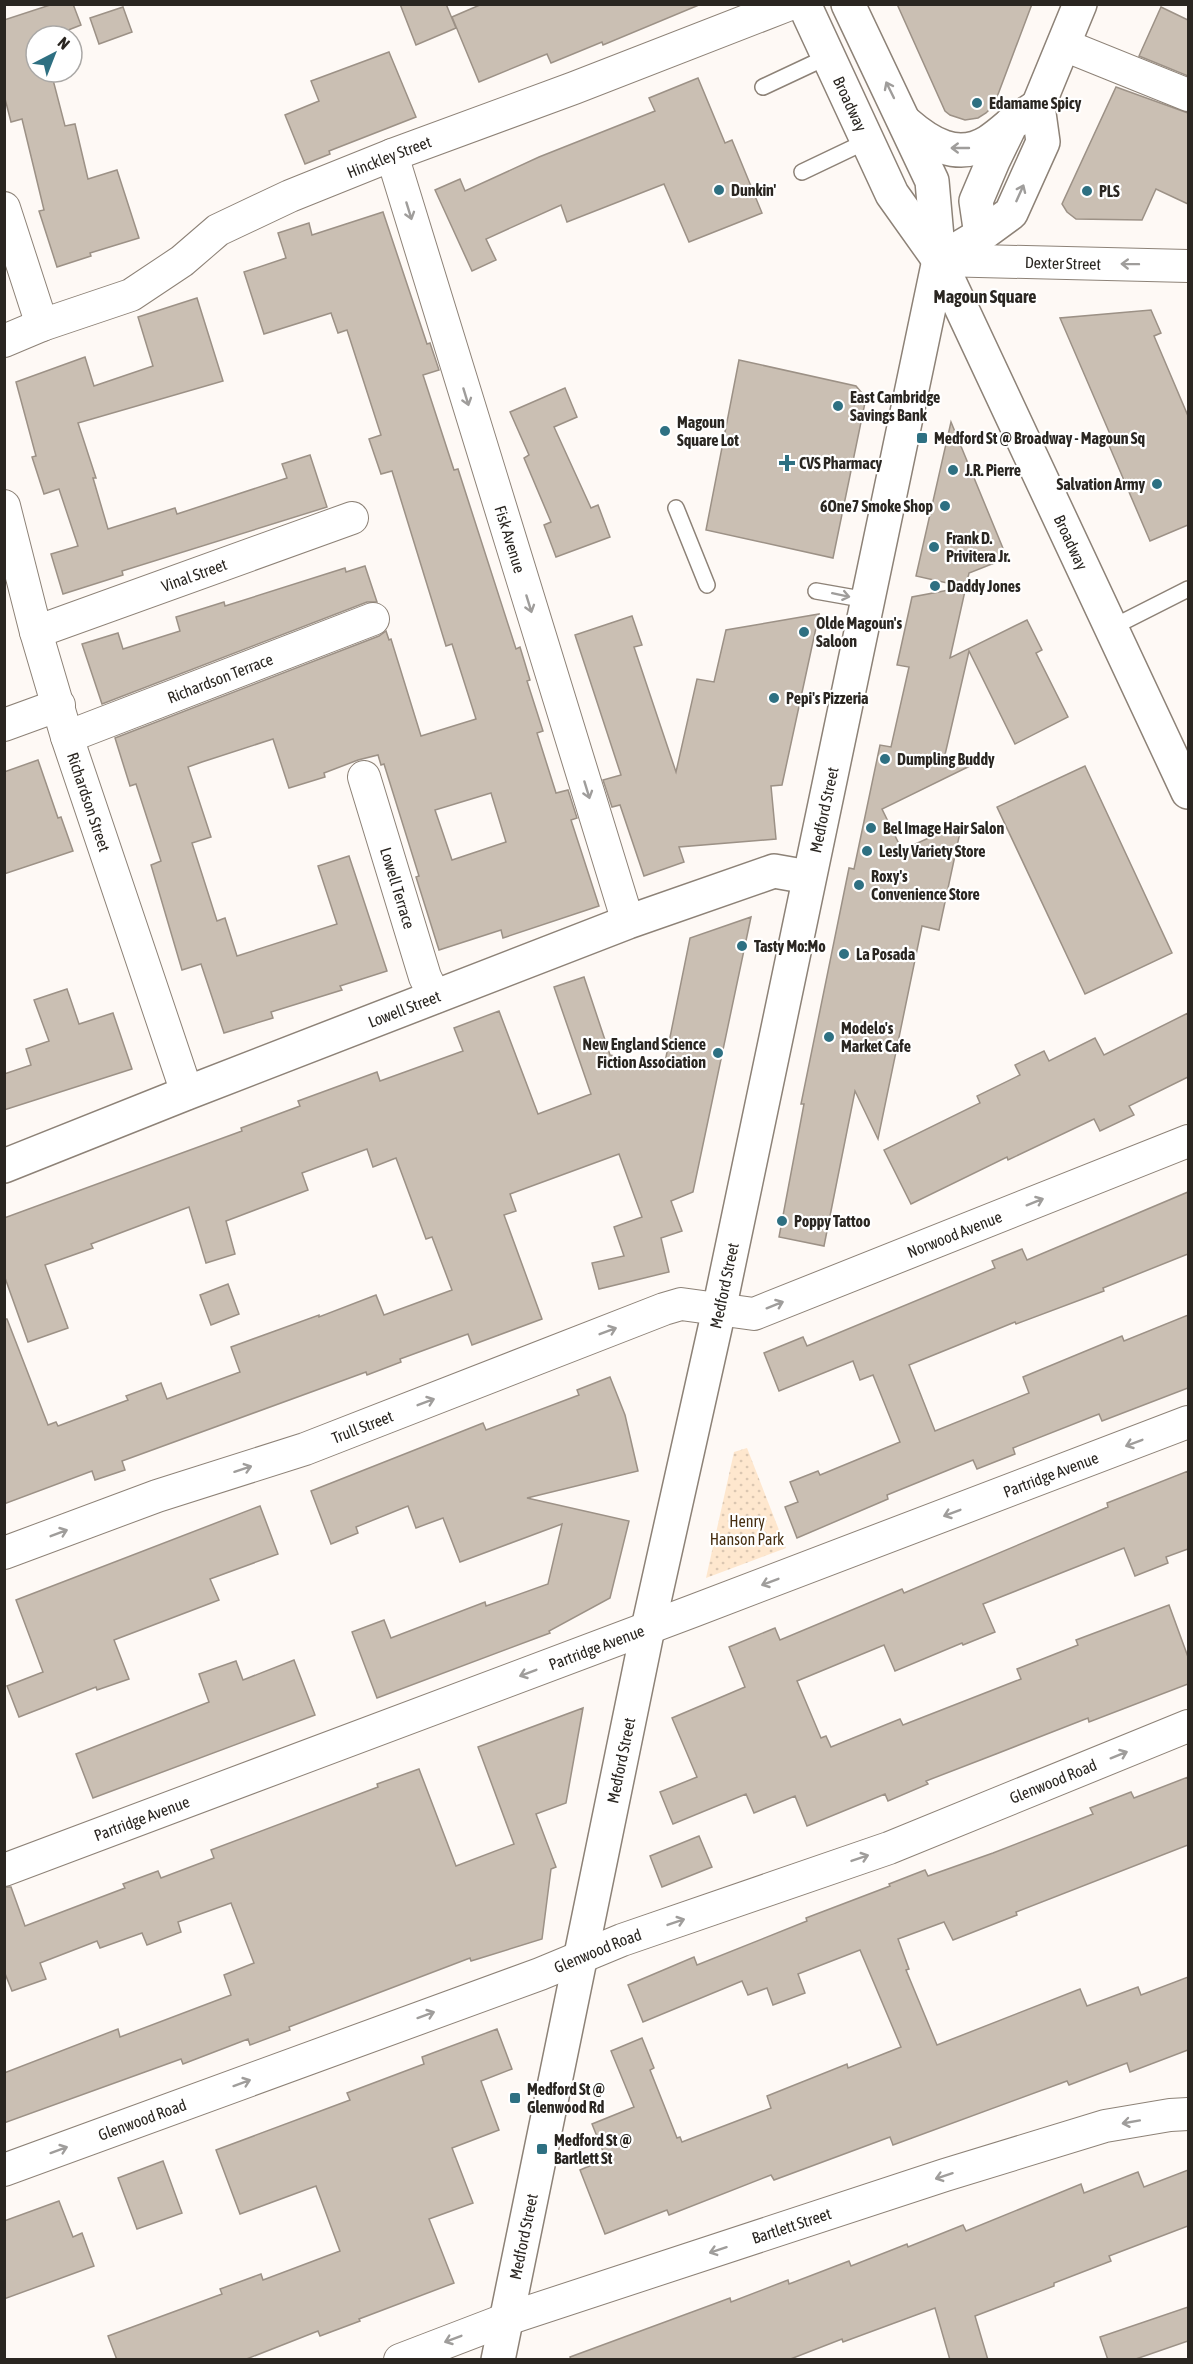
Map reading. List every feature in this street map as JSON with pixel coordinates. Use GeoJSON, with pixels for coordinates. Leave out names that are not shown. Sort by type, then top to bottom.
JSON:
{"type":"FeatureCollection","features":[{"type":"Feature","properties":{"kind":"main road","name":"Broadway"},"geometry":{"type":"LineString","coordinates":[[804,4],[892,194],[939,260],[1111,628],[1181,756],[1188,792]]}},
{"type":"Feature","properties":{"kind":"main road","name":"Broadway"},"geometry":{"type":"LineString","coordinates":[[848,4],[932,181],[939,260]]}},
{"type":"Feature","properties":{"kind":"main road"},"geometry":{"type":"LineString","coordinates":[[939,260],[981,235],[1011,213],[1043,142],[1038,106],[1080,4]]}},
{"type":"Feature","properties":{"kind":"main road"},"geometry":{"type":"LineString","coordinates":[[905,122],[938,147],[962,150],[987,143],[1038,106]]}},
{"type":"Feature","properties":{"kind":"main road"},"geometry":{"type":"LineString","coordinates":[[981,235],[976,201],[1011,124]]}},
{"type":"Feature","properties":{"kind":"main road","name":"Medford Street"},"geometry":{"type":"LineString","coordinates":[[498,2360],[648,1628],[718,1310],[939,260]]}},
{"type":"Feature","properties":{"kind":"main road","name":"Lowell Street"},"geometry":{"type":"LineString","coordinates":[[4,1166],[628,922],[774,871],[808,878]]}},
{"type":"Feature","properties":{"kind":"street","name":"Hinckley Street"},"geometry":{"type":"LineString","coordinates":[[4,341],[42,325],[131,295],[182,261],[218,230],[290,196],[790,4]]}},
{"type":"Feature","properties":{"kind":"street"},"geometry":{"type":"LineString","coordinates":[[1064,45],[1188,95]]}},
{"type":"Feature","properties":{"kind":"street","name":"Fisk Avenue"},"geometry":{"type":"LineString","coordinates":[[392,155],[628,922]]}},
{"type":"Feature","properties":{"kind":"street"},"geometry":{"type":"LineString","coordinates":[[4,208],[42,325]]}},
{"type":"Feature","properties":{"kind":"street","name":"Dexter Street"},"geometry":{"type":"LineString","coordinates":[[939,260],[1188,266]]}},
{"type":"Feature","properties":{"kind":"street","name":"Vinal Street"},"geometry":{"type":"LineString","coordinates":[[36,632],[352,518]]}},
{"type":"Feature","properties":{"kind":"street","name":"Richardson Street"},"geometry":{"type":"LineString","coordinates":[[7,523],[67,736],[186,1093]]}},
{"type":"Feature","properties":{"kind":"street","name":"Richardson Terrace"},"geometry":{"type":"LineString","coordinates":[[67,736],[373,619]]}},
{"type":"Feature","properties":{"kind":"street"},"geometry":{"type":"LineString","coordinates":[[4,725],[59,705]]}},
{"type":"Feature","properties":{"kind":"street","name":"Lowell Terrace"},"geometry":{"type":"LineString","coordinates":[[364,777],[425,977],[435,997]]}},
{"type":"Feature","properties":{"kind":"street","name":"Norwood Avenue"},"geometry":{"type":"LineString","coordinates":[[718,1310],[754,1314],[1188,1141]]}},
{"type":"Feature","properties":{"kind":"street","name":"Trull Street"},"geometry":{"type":"LineString","coordinates":[[4,1553],[157,1496],[305,1449],[664,1309],[681,1304],[718,1310]]}},
{"type":"Feature","properties":{"kind":"street","name":"Partridge Avenue"},"geometry":{"type":"LineString","coordinates":[[4,1870],[1188,1422]]}},
{"type":"Feature","properties":{"kind":"street","name":"Glenwood Road"},"geometry":{"type":"LineString","coordinates":[[4,2170],[582,1958],[622,1940],[889,1848],[1188,1726]]}},
{"type":"Feature","properties":{"kind":"street","name":"Bartlett Street"},"geometry":{"type":"LineString","coordinates":[[400,2360],[507,2319],[945,2175],[1105,2126],[1188,2114]]}},
{"type":"Feature","properties":{"kind":"lane"},"geometry":{"type":"LineString","coordinates":[[763,87],[827,57]]}},
{"type":"Feature","properties":{"kind":"lane"},"geometry":{"type":"LineString","coordinates":[[802,172],[867,141]]}},
{"type":"Feature","properties":{"kind":"lane"},"geometry":{"type":"LineString","coordinates":[[676,508],[706,585]]}},
{"type":"Feature","properties":{"kind":"lane"},"geometry":{"type":"LineString","coordinates":[[1111,628],[1188,589]]}},
{"type":"Feature","properties":{"kind":"lane"},"geometry":{"type":"LineString","coordinates":[[816,591],[867,600]]}},
{"type":"Feature","properties":{"kind":"green space","name":"Henry Hanson Park"},"geometry":{"type":"Polygon","coordinates":[[[747,1448],[786,1548],[706,1578],[734,1452],[747,1448]]]}},
{"type":"Feature","properties":{"kind":"building"},"geometry":{"type":"Polygon","coordinates":[[[53,4],[73,4],[81,24],[24,24],[24,84],[54,84],[65,126],[75,124],[88,179],[117,170],[139,238],[90,253],[91,256],[57,267],[39,211],[44,210],[22,119],[11,122],[4,95],[4,20],[53,4]]]}},
{"type":"Feature","properties":{"kind":"building"},"geometry":{"type":"Polygon","coordinates":[[[400,4],[446,4],[456,28],[416,45],[400,4]]]}},
{"type":"Feature","properties":{"kind":"building"},"geometry":{"type":"Polygon","coordinates":[[[482,4],[699,5],[603,45],[602,42],[551,63],[547,54],[479,82],[452,17],[482,4]]]}},
{"type":"Feature","properties":{"kind":"building"},"geometry":{"type":"Polygon","coordinates":[[[897,4],[1032,4],[994,105],[986,113],[978,118],[965,120],[945,111],[897,4]]]}},
{"type":"Feature","properties":{"kind":"building"},"geometry":{"type":"Polygon","coordinates":[[[123,7],[132,32],[99,44],[90,18],[123,7]]]}},
{"type":"Feature","properties":{"kind":"building"},"geometry":{"type":"Polygon","coordinates":[[[1161,7],[1188,20],[1188,76],[1139,56],[1161,7]]]}},
{"type":"Feature","properties":{"kind":"building"},"geometry":{"type":"Polygon","coordinates":[[[389,52],[416,117],[329,151],[330,154],[305,164],[285,115],[319,101],[311,81],[389,52]]]}},
{"type":"Feature","properties":{"kind":"building"},"geometry":{"type":"Polygon","coordinates":[[[698,78],[725,143],[732,140],[762,213],[689,242],[664,184],[567,222],[561,205],[486,239],[496,260],[472,271],[435,190],[460,179],[465,191],[539,157],[655,111],[649,98],[698,78]]]}},
{"type":"Feature","properties":{"kind":"building"},"geometry":{"type":"Polygon","coordinates":[[[1116,87],[1188,113],[1188,204],[1156,189],[1142,220],[1076,219],[1067,212],[1062,204],[1116,87]]]}},
{"type":"Feature","properties":{"kind":"building"},"geometry":{"type":"Polygon","coordinates":[[[383,212],[427,344],[430,343],[439,370],[423,375],[454,470],[458,469],[516,649],[520,647],[530,680],[527,681],[543,731],[537,733],[556,793],[568,790],[577,818],[571,820],[599,906],[503,938],[501,930],[439,950],[416,877],[419,876],[384,764],[381,765],[378,755],[358,760],[324,773],[325,777],[289,788],[273,739],[202,762],[188,767],[211,837],[192,843],[217,921],[225,918],[237,956],[337,924],[318,866],[349,856],[387,971],[340,986],[342,990],[271,1012],[273,1018],[224,1033],[201,964],[182,970],[151,865],[161,861],[136,784],[130,786],[115,738],[379,636],[386,631],[389,640],[391,639],[421,736],[476,719],[452,644],[446,646],[392,471],[381,474],[369,439],[381,435],[347,330],[338,333],[331,313],[264,334],[244,272],[286,258],[278,233],[309,223],[312,235],[383,212]],[[491,793],[435,810],[452,860],[506,842],[491,793]]]}},
{"type":"Feature","properties":{"kind":"building"},"geometry":{"type":"Polygon","coordinates":[[[197,298],[223,381],[78,423],[96,478],[93,478],[108,529],[175,508],[177,514],[287,478],[282,464],[310,455],[327,507],[122,571],[123,575],[63,594],[51,554],[78,546],[59,489],[44,494],[32,457],[36,456],[16,382],[85,357],[94,386],[153,366],[138,317],[197,298]]]}},
{"type":"Feature","properties":{"kind":"building"},"geometry":{"type":"Polygon","coordinates":[[[1151,310],[1161,333],[1154,336],[1188,416],[1188,525],[1150,541],[1108,443],[1113,441],[1060,318],[1151,310]]]}},
{"type":"Feature","properties":{"kind":"building"},"geometry":{"type":"Polygon","coordinates":[[[739,360],[856,386],[866,398],[833,558],[706,530],[739,360]]]}},
{"type":"Feature","properties":{"kind":"building"},"geometry":{"type":"Polygon","coordinates":[[[565,388],[577,417],[554,427],[591,508],[598,505],[610,537],[556,557],[544,525],[551,522],[524,458],[529,455],[510,412],[565,388]]]}},
{"type":"Feature","properties":{"kind":"building"},"geometry":{"type":"Polygon","coordinates":[[[951,422],[1007,558],[969,573],[950,658],[1027,620],[1042,650],[1036,653],[1068,717],[1015,744],[969,651],[944,759],[972,765],[882,809],[902,850],[962,823],[939,930],[922,926],[878,1139],[855,1091],[824,1246],[779,1237],[804,1104],[801,1104],[849,868],[854,869],[880,745],[891,747],[909,667],[897,665],[912,597],[965,587],[916,576],[951,422]]]}},
{"type":"Feature","properties":{"kind":"building"},"geometry":{"type":"Polygon","coordinates":[[[365,566],[377,602],[367,602],[102,704],[82,644],[118,633],[123,649],[180,631],[176,617],[224,602],[225,606],[345,568],[346,572],[365,566]]]}},
{"type":"Feature","properties":{"kind":"building"},"geometry":{"type":"Polygon","coordinates":[[[819,614],[782,785],[771,786],[776,839],[679,847],[684,862],[644,876],[620,805],[612,807],[603,780],[621,775],[575,635],[632,616],[642,645],[634,647],[676,772],[697,679],[714,682],[726,630],[819,614]]]}},
{"type":"Feature","properties":{"kind":"building"},"geometry":{"type":"Polygon","coordinates":[[[38,760],[58,818],[61,817],[73,851],[4,874],[4,772],[38,760]]]}},
{"type":"Feature","properties":{"kind":"building"},"geometry":{"type":"Polygon","coordinates":[[[1085,766],[1172,953],[1085,994],[997,807],[1085,766]]]}},
{"type":"Feature","properties":{"kind":"building"},"geometry":{"type":"Polygon","coordinates":[[[751,917],[693,1192],[671,1201],[682,1231],[661,1238],[669,1272],[599,1289],[592,1263],[624,1256],[614,1227],[642,1217],[619,1154],[510,1194],[516,1211],[504,1215],[542,1319],[472,1345],[468,1334],[400,1359],[401,1362],[367,1375],[366,1372],[122,1461],[125,1470],[95,1480],[92,1471],[4,1504],[4,1319],[7,1319],[48,1425],[56,1422],[58,1426],[128,1400],[126,1396],[161,1383],[167,1399],[240,1372],[231,1347],[376,1295],[384,1315],[452,1290],[432,1237],[426,1239],[396,1158],[373,1167],[367,1149],[302,1173],[308,1190],[226,1221],[235,1254],[206,1263],[189,1207],[91,1244],[93,1248],[45,1265],[68,1328],[28,1342],[4,1275],[4,1218],[242,1131],[241,1128],[300,1106],[298,1101],[377,1072],[380,1081],[463,1051],[454,1028],[499,1011],[538,1114],[591,1094],[554,987],[584,977],[610,1055],[664,1067],[690,938],[751,917]]]}},
{"type":"Feature","properties":{"kind":"building"},"geometry":{"type":"Polygon","coordinates":[[[67,989],[79,1024],[113,1013],[132,1069],[4,1110],[4,1074],[31,1065],[26,1049],[49,1041],[34,1000],[67,989]]]}},
{"type":"Feature","properties":{"kind":"building"},"geometry":{"type":"Polygon","coordinates":[[[1188,1013],[1188,1077],[1129,1106],[1134,1115],[1100,1131],[1094,1119],[1008,1160],[1007,1157],[911,1204],[884,1150],[980,1103],[977,1096],[1020,1075],[1015,1065],[1044,1051],[1049,1061],[1095,1038],[1104,1055],[1188,1013]]]}},
{"type":"Feature","properties":{"kind":"building"},"geometry":{"type":"Polygon","coordinates":[[[1188,1192],[1188,1254],[1103,1288],[1104,1291],[1016,1324],[1015,1322],[909,1365],[935,1431],[1029,1393],[1023,1377],[1122,1336],[1124,1341],[1188,1315],[1188,1388],[1102,1421],[1099,1414],[1013,1448],[1015,1454],[977,1469],[973,1460],[887,1495],[888,1499],[797,1538],[785,1507],[798,1502],[790,1482],[818,1471],[820,1475],[900,1442],[873,1375],[860,1380],[853,1361],[779,1391],[764,1353],[803,1337],[807,1346],[995,1268],[992,1261],[1022,1249],[1027,1260],[1188,1192]]]}},
{"type":"Feature","properties":{"kind":"building"},"geometry":{"type":"Polygon","coordinates":[[[228,1284],[239,1314],[211,1325],[200,1295],[228,1284]]]}},
{"type":"Feature","properties":{"kind":"building"},"geometry":{"type":"Polygon","coordinates":[[[610,1377],[625,1415],[638,1471],[527,1498],[629,1521],[610,1598],[549,1631],[550,1633],[377,1698],[352,1632],[384,1620],[391,1638],[485,1602],[486,1606],[548,1584],[562,1524],[460,1562],[443,1518],[416,1528],[408,1506],[356,1527],[358,1533],[331,1544],[311,1491],[483,1423],[486,1430],[579,1395],[577,1390],[610,1377]]]}},
{"type":"Feature","properties":{"kind":"building"},"geometry":{"type":"Polygon","coordinates":[[[1188,1471],[1188,1549],[1166,1557],[1168,1563],[1135,1576],[1124,1548],[983,1604],[995,1632],[895,1671],[884,1645],[797,1681],[821,1738],[826,1736],[831,1747],[900,1719],[903,1725],[1021,1679],[1017,1669],[1078,1645],[1076,1640],[1169,1605],[1188,1657],[1188,1684],[1089,1722],[1088,1718],[926,1781],[928,1784],[888,1801],[885,1794],[807,1826],[795,1796],[754,1813],[746,1794],[673,1824],[660,1792],[697,1777],[672,1718],[745,1687],[729,1647],[775,1628],[780,1640],[902,1589],[904,1593],[1108,1507],[1107,1503],[1188,1471]]]}},
{"type":"Feature","properties":{"kind":"building"},"geometry":{"type":"Polygon","coordinates":[[[260,1506],[278,1554],[210,1579],[219,1600],[114,1640],[129,1679],[97,1690],[96,1687],[19,1717],[7,1686],[43,1672],[16,1600],[260,1506]]]}},
{"type":"Feature","properties":{"kind":"building"},"geometry":{"type":"Polygon","coordinates":[[[294,1660],[315,1715],[93,1798],[76,1754],[209,1702],[199,1674],[236,1661],[243,1680],[294,1660]]]}},
{"type":"Feature","properties":{"kind":"building"},"geometry":{"type":"Polygon","coordinates":[[[583,1708],[566,1803],[536,1814],[556,1867],[551,1869],[542,1939],[471,1961],[470,1958],[289,2027],[290,2030],[250,2045],[248,2039],[183,2064],[181,2059],[4,2123],[4,2073],[118,2029],[120,2037],[231,1995],[224,1975],[254,1963],[231,1903],[178,1922],[181,1932],[147,1945],[142,1933],[100,1948],[97,1941],[40,1963],[46,1979],[12,1991],[4,1971],[4,1887],[11,1887],[25,1926],[125,1888],[123,1884],[158,1871],[161,1878],[214,1858],[211,1850],[378,1787],[377,1784],[419,1769],[456,1866],[514,1844],[478,1747],[583,1708]]]}},
{"type":"Feature","properties":{"kind":"building"},"geometry":{"type":"Polygon","coordinates":[[[1188,1777],[1188,1845],[1016,1912],[1017,1915],[953,1940],[944,1922],[898,1939],[909,1969],[906,1970],[937,2045],[1080,1989],[1087,2006],[1138,1987],[1141,1995],[1188,1977],[1188,2050],[1130,2072],[1127,2063],[1069,2085],[1067,2081],[893,2145],[890,2137],[774,2180],[771,2175],[669,2215],[667,2210],[605,2234],[580,2170],[606,2159],[592,2124],[634,2107],[611,2051],[642,2038],[654,2068],[650,2070],[677,2138],[680,2137],[682,2142],[771,2108],[767,2096],[847,2064],[848,2068],[901,2047],[860,1950],[798,1974],[805,1993],[773,2005],[767,1988],[748,1995],[742,1981],[643,2022],[628,1985],[694,1957],[697,1965],[925,1870],[928,1876],[993,1853],[1093,1814],[1090,1808],[1131,1792],[1134,1798],[1188,1777]]]}},
{"type":"Feature","properties":{"kind":"building"},"geometry":{"type":"Polygon","coordinates":[[[699,1836],[712,1867],[662,1887],[650,1856],[699,1836]]]}},
{"type":"Feature","properties":{"kind":"building"},"geometry":{"type":"Polygon","coordinates":[[[497,2029],[512,2069],[481,2081],[499,2130],[452,2148],[473,2203],[429,2219],[454,2283],[320,2336],[318,2331],[244,2360],[117,2360],[108,2336],[222,2294],[220,2289],[261,2274],[263,2280],[340,2251],[316,2186],[240,2214],[216,2150],[350,2100],[347,2093],[424,2064],[422,2057],[497,2029]]]}},
{"type":"Feature","properties":{"kind":"building"},"geometry":{"type":"Polygon","coordinates":[[[163,2161],[182,2213],[137,2229],[118,2178],[163,2161]]]}},
{"type":"Feature","properties":{"kind":"building"},"geometry":{"type":"Polygon","coordinates":[[[1188,2170],[1188,2226],[1109,2256],[1111,2261],[1054,2283],[1054,2286],[975,2316],[988,2360],[950,2360],[935,2308],[788,2360],[571,2360],[570,2357],[730,2298],[731,2302],[788,2280],[789,2284],[849,2261],[851,2266],[963,2225],[966,2231],[1081,2184],[1084,2193],[1138,2172],[1144,2187],[1188,2170]]]}},
{"type":"Feature","properties":{"kind":"building"},"geometry":{"type":"Polygon","coordinates":[[[59,2201],[73,2237],[82,2233],[94,2266],[4,2299],[4,2221],[59,2201]]]}},
{"type":"Feature","properties":{"kind":"building"},"geometry":{"type":"Polygon","coordinates":[[[1188,2307],[1188,2341],[1133,2360],[1108,2360],[1100,2337],[1188,2307]]]}},
{"type":"Feature","properties":{"kind":"place","name":"Edamame Spicy"},"geometry":{"type":"Point","coordinates":[977,103]}},
{"type":"Feature","properties":{"kind":"place","name":"Dunkin'"},"geometry":{"type":"Point","coordinates":[719,190]}},
{"type":"Feature","properties":{"kind":"place","name":"PLS"},"geometry":{"type":"Point","coordinates":[1087,191]}},
{"type":"Feature","properties":{"kind":"place","name":"East Cambridge Savings Bank"},"geometry":{"type":"Point","coordinates":[838,406]}},
{"type":"Feature","properties":{"kind":"place","name":"Magoun Square Lot"},"geometry":{"type":"Point","coordinates":[665,431]}},
{"type":"Feature","properties":{"kind":"place","name":"Medford St @ Broadway - Magoun Sq"},"geometry":{"type":"Point","coordinates":[922,438]}},
{"type":"Feature","properties":{"kind":"place","name":"CVS Pharmacy"},"geometry":{"type":"Point","coordinates":[787,463]}},
{"type":"Feature","properties":{"kind":"place","name":"J.R. Pierre"},"geometry":{"type":"Point","coordinates":[953,470]}},
{"type":"Feature","properties":{"kind":"place","name":"Salvation Army"},"geometry":{"type":"Point","coordinates":[1157,484]}},
{"type":"Feature","properties":{"kind":"place","name":"6One7 Smoke Shop"},"geometry":{"type":"Point","coordinates":[945,506]}},
{"type":"Feature","properties":{"kind":"place","name":"Frank D. Privitera Jr."},"geometry":{"type":"Point","coordinates":[934,547]}},
{"type":"Feature","properties":{"kind":"place","name":"Daddy Jones"},"geometry":{"type":"Point","coordinates":[935,586]}},
{"type":"Feature","properties":{"kind":"place","name":"Olde Magoun's Saloon"},"geometry":{"type":"Point","coordinates":[804,632]}},
{"type":"Feature","properties":{"kind":"place","name":"Pepi's Pizzeria"},"geometry":{"type":"Point","coordinates":[774,698]}},
{"type":"Feature","properties":{"kind":"place","name":"Dumpling Buddy"},"geometry":{"type":"Point","coordinates":[885,759]}},
{"type":"Feature","properties":{"kind":"place","name":"Bel Image Hair Salon"},"geometry":{"type":"Point","coordinates":[871,828]}},
{"type":"Feature","properties":{"kind":"place","name":"Lesly Variety Store"},"geometry":{"type":"Point","coordinates":[867,851]}},
{"type":"Feature","properties":{"kind":"place","name":"Roxy's Convenience Store"},"geometry":{"type":"Point","coordinates":[859,885]}},
{"type":"Feature","properties":{"kind":"place","name":"Tasty Mo:Mo"},"geometry":{"type":"Point","coordinates":[742,946]}},
{"type":"Feature","properties":{"kind":"place","name":"La Posada"},"geometry":{"type":"Point","coordinates":[844,954]}},
{"type":"Feature","properties":{"kind":"place","name":"Modelo's Market Cafe"},"geometry":{"type":"Point","coordinates":[829,1037]}},
{"type":"Feature","properties":{"kind":"place","name":"New England Science Fiction Association"},"geometry":{"type":"Point","coordinates":[718,1053]}},
{"type":"Feature","properties":{"kind":"place","name":"Poppy Tattoo"},"geometry":{"type":"Point","coordinates":[782,1221]}},
{"type":"Feature","properties":{"kind":"place","name":"Medford St @ Glenwood Rd"},"geometry":{"type":"Point","coordinates":[515,2098]}},
{"type":"Feature","properties":{"kind":"place","name":"Medford St @ Bartlett St"},"geometry":{"type":"Point","coordinates":[542,2149]}},
{"type":"Feature","properties":{"kind":"district","name":"Magoun Square"},"geometry":{"type":"Point","coordinates":[985,296]}}]}
